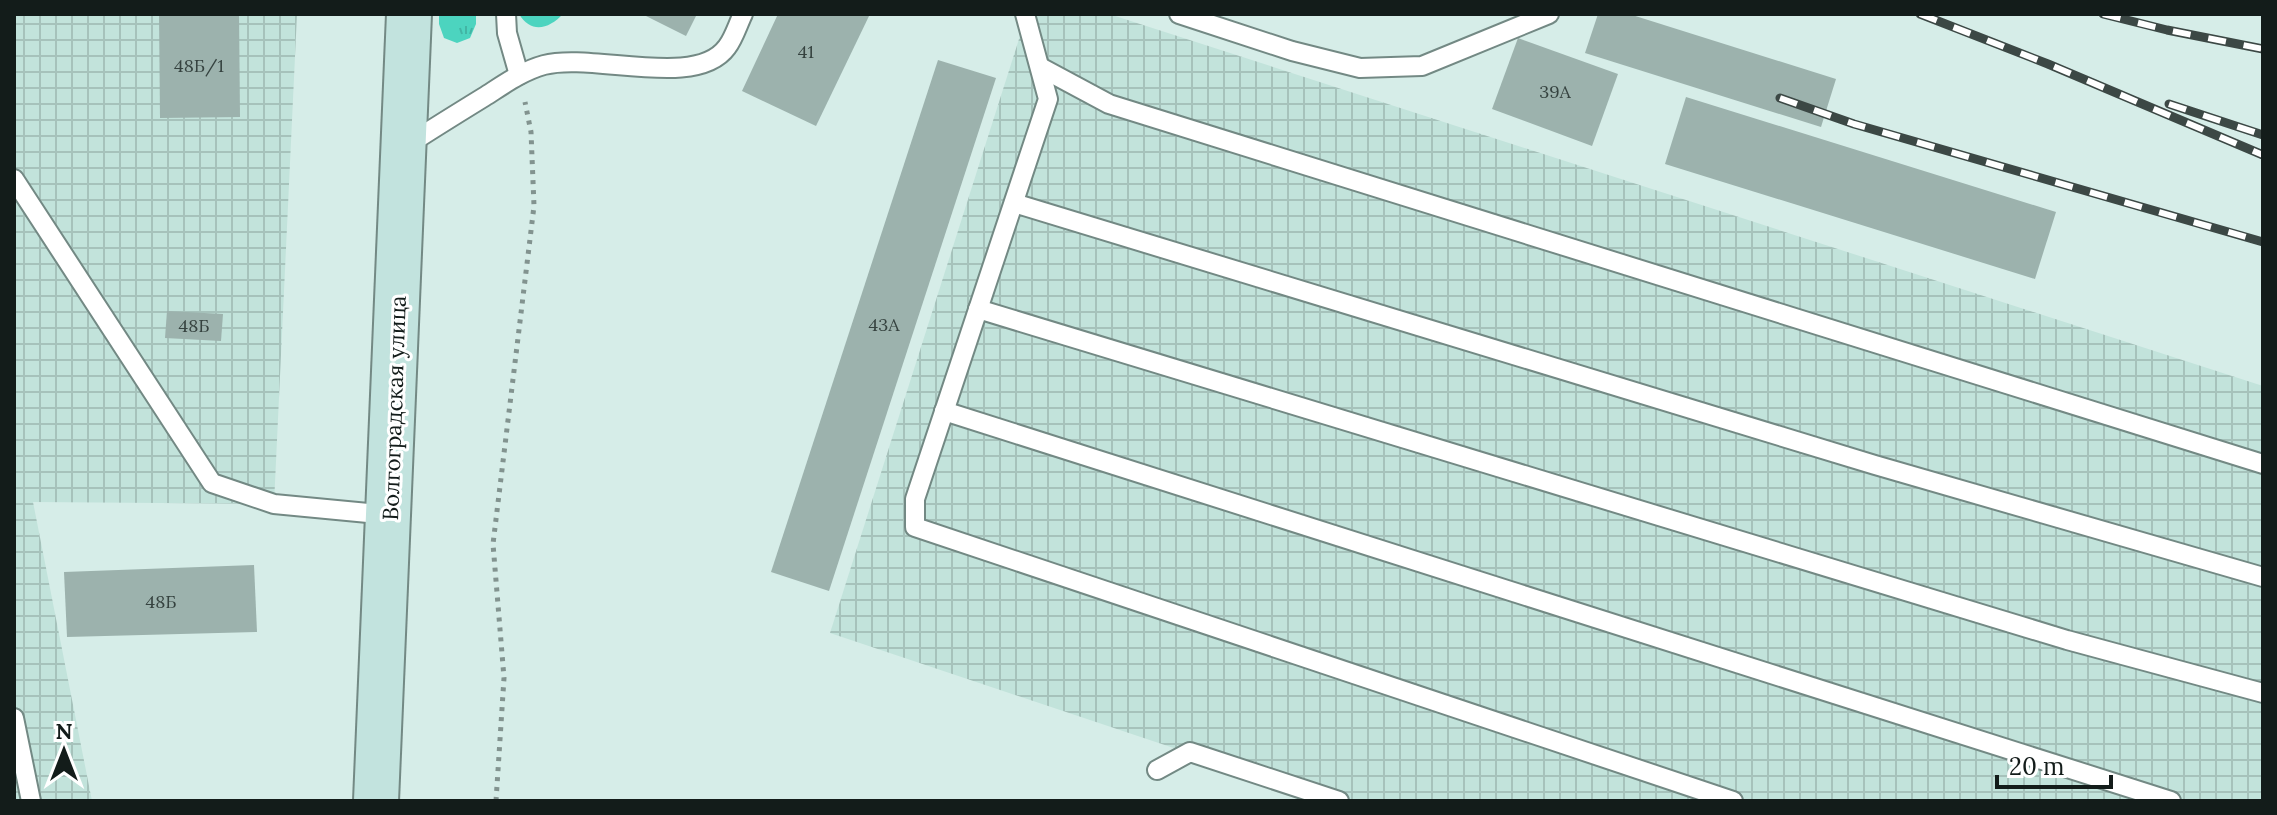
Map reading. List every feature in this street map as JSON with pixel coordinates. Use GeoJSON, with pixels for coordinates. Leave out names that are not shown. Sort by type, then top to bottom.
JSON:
{"type":"FeatureCollection","features":[{"type":"Feature","properties":{"kind":"main road","name":"Волгоградская улица"},"geometry":{"type":"LineString","coordinates":[[376,801],[409,14]]}},
{"type":"Feature","properties":{"kind":"lane"},"geometry":{"type":"LineString","coordinates":[[506,14],[507,33],[519,75]]}},
{"type":"Feature","properties":{"kind":"lane"},"geometry":{"type":"LineString","coordinates":[[404,147],[519,75],[542,65],[567,61],[697,67],[727,48],[743,14]]}},
{"type":"Feature","properties":{"kind":"lane"},"geometry":{"type":"LineString","coordinates":[[1025,14],[1048,99],[915,499],[915,527],[1733,801]]}},
{"type":"Feature","properties":{"kind":"lane"},"geometry":{"type":"LineString","coordinates":[[1179,14],[1292,51],[1360,68],[1422,66],[1549,14]]}},
{"type":"Feature","properties":{"kind":"lane"},"geometry":{"type":"LineString","coordinates":[[1040,67],[1109,104],[2263,464]]}},
{"type":"Feature","properties":{"kind":"lane"},"geometry":{"type":"LineString","coordinates":[[14,179],[212,483],[274,504],[389,515]]}},
{"type":"Feature","properties":{"kind":"lane"},"geometry":{"type":"LineString","coordinates":[[1014,203],[1875,465],[2263,577]]}},
{"type":"Feature","properties":{"kind":"lane"},"geometry":{"type":"LineString","coordinates":[[978,309],[2067,640],[2263,693]]}},
{"type":"Feature","properties":{"kind":"lane"},"geometry":{"type":"LineString","coordinates":[[944,411],[2171,801]]}},
{"type":"Feature","properties":{"kind":"lane"},"geometry":{"type":"LineString","coordinates":[[14,718],[31,801]]}},
{"type":"Feature","properties":{"kind":"lane"},"geometry":{"type":"LineString","coordinates":[[1157,770],[1190,752],[1339,801]]}},
{"type":"Feature","properties":{"kind":"path"},"geometry":{"type":"LineString","coordinates":[[496,801],[504,678],[493,544],[534,206],[531,132],[519,75]]}},
{"type":"Feature","properties":{"kind":"shaded area"},"geometry":{"type":"Polygon","coordinates":[[[14,14],[297,14],[274,504],[33,502],[92,801],[14,801],[14,14]]]}},
{"type":"Feature","properties":{"kind":"shaded area"},"geometry":{"type":"Polygon","coordinates":[[[1027,14],[1109,14],[2263,386],[2263,801],[1332,801],[830,633],[1027,14]]]}},
{"type":"Feature","properties":{"kind":"green space"},"geometry":{"type":"Polygon","coordinates":[[[439,14],[476,14],[476,24],[470,38],[457,43],[444,38],[439,14]]]}},
{"type":"Feature","properties":{"kind":"green space"},"geometry":{"type":"Polygon","coordinates":[[[519,14],[563,14],[546,26],[535,27],[519,14]]]}},
{"type":"Feature","properties":{"kind":"building"},"geometry":{"type":"Polygon","coordinates":[[[159,14],[239,14],[240,117],[160,118],[159,14]]]}},
{"type":"Feature","properties":{"kind":"building"},"geometry":{"type":"Polygon","coordinates":[[[642,14],[697,14],[686,36],[642,14]]]}},
{"type":"Feature","properties":{"kind":"building"},"geometry":{"type":"Polygon","coordinates":[[[778,14],[870,14],[816,126],[742,91],[778,14]]]}},
{"type":"Feature","properties":{"kind":"building"},"geometry":{"type":"Polygon","coordinates":[[[1598,14],[1629,14],[1836,79],[1821,127],[1585,53],[1598,14]]]}},
{"type":"Feature","properties":{"kind":"building"},"geometry":{"type":"Polygon","coordinates":[[[1518,38],[1618,74],[1592,146],[1492,109],[1518,38]]]}},
{"type":"Feature","properties":{"kind":"building"},"geometry":{"type":"Polygon","coordinates":[[[938,60],[996,78],[829,591],[771,572],[938,60]]]}},
{"type":"Feature","properties":{"kind":"building"},"geometry":{"type":"Polygon","coordinates":[[[1686,97],[2056,212],[2035,279],[1665,164],[1686,97]]]}},
{"type":"Feature","properties":{"kind":"building"},"geometry":{"type":"Polygon","coordinates":[[[167,311],[223,314],[221,341],[165,338],[167,311]]]}},
{"type":"Feature","properties":{"kind":"building"},"geometry":{"type":"Polygon","coordinates":[[[254,565],[257,632],[67,637],[64,572],[254,565]]]}},
{"type":"Feature","properties":{"kind":"railway"},"geometry":{"type":"LineString","coordinates":[[1920,14],[2048,64],[2263,155]]}},
{"type":"Feature","properties":{"kind":"railway"},"geometry":{"type":"LineString","coordinates":[[2103,14],[2263,49]]}},
{"type":"Feature","properties":{"kind":"railway"},"geometry":{"type":"LineString","coordinates":[[1780,98],[1854,124],[2263,242]]}},
{"type":"Feature","properties":{"kind":"railway"},"geometry":{"type":"LineString","coordinates":[[2169,104],[2263,135]]}}]}
